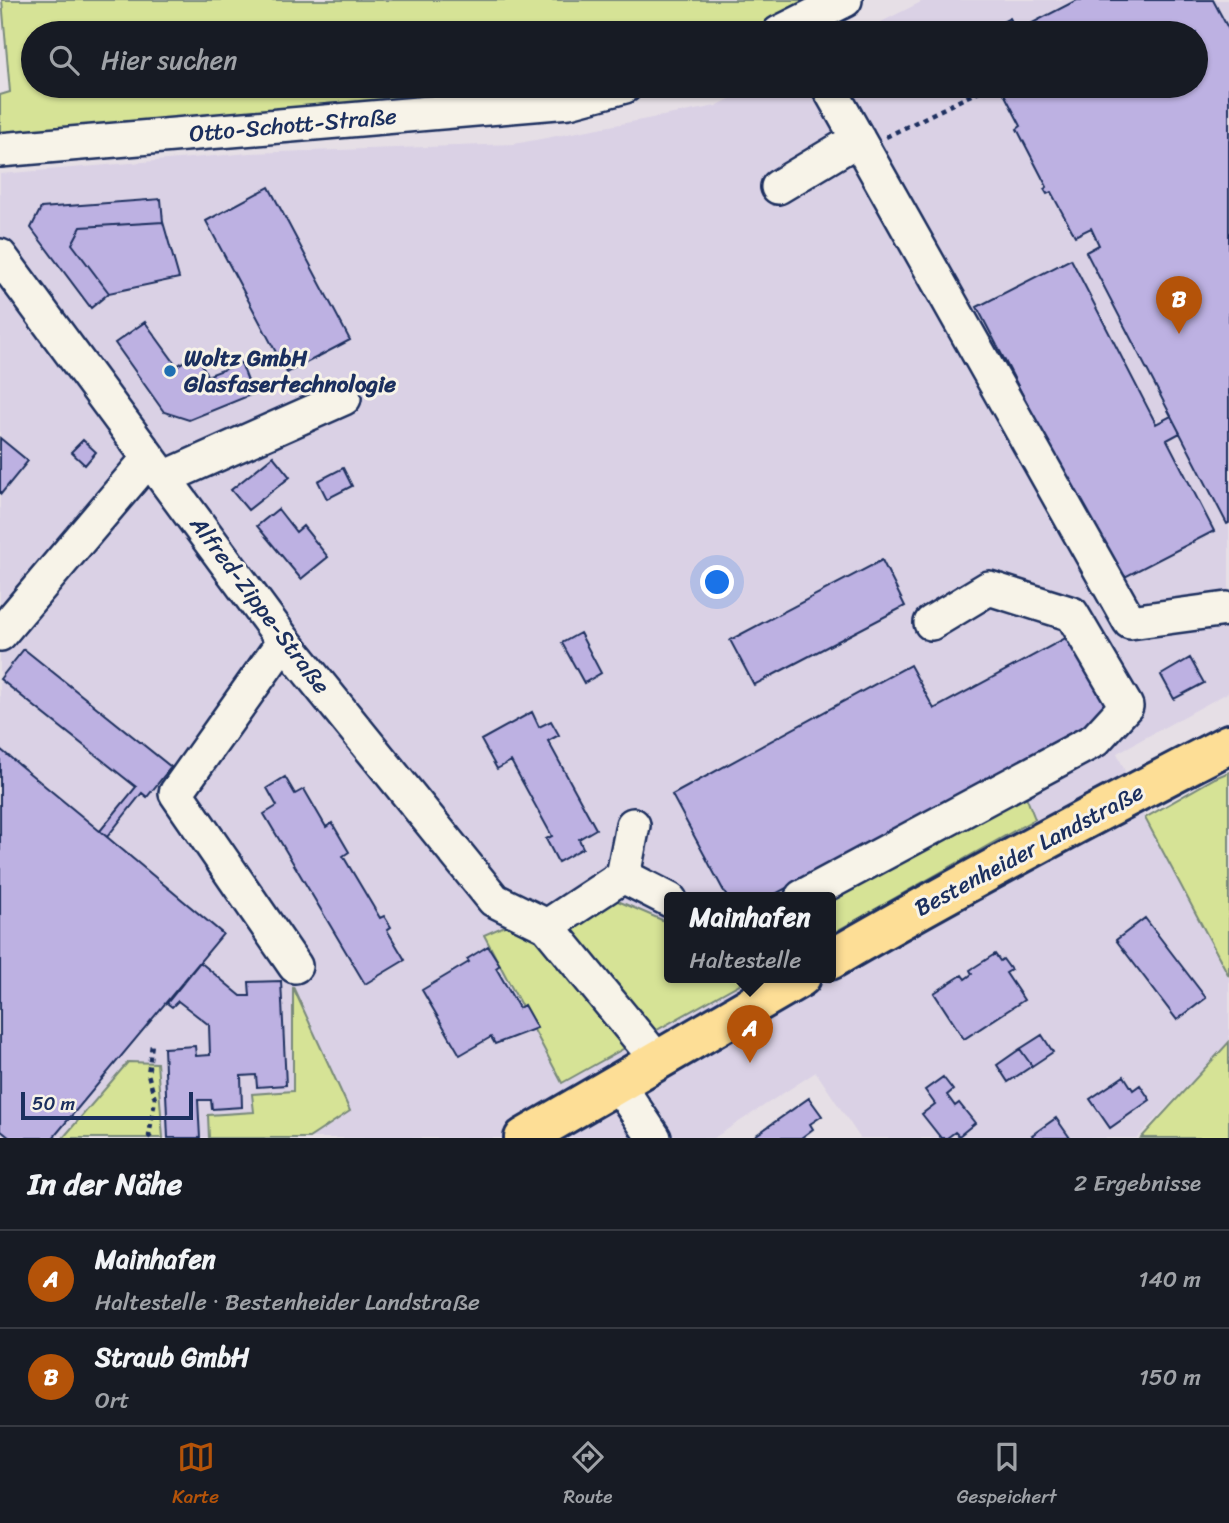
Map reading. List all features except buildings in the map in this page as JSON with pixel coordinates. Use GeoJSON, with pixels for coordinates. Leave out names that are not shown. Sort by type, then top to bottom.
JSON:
{"type":"FeatureCollection","features":[{"type":"Feature","properties":{"kind":"main road","name":"Bestenheider Landstraße"},"geometry":{"type":"LineString","coordinates":[[836,957],[1132,794],[1229,744]]}},
{"type":"Feature","properties":{"kind":"main road"},"geometry":{"type":"LineString","coordinates":[[524,1138],[791,983]]}},
{"type":"Feature","properties":{"kind":"street"},"geometry":{"type":"LineString","coordinates":[[808,21],[845,0]]}},
{"type":"Feature","properties":{"kind":"street","name":"Otto-Schott-Straße"},"geometry":{"type":"LineString","coordinates":[[0,150],[580,98]]}},
{"type":"Feature","properties":{"kind":"street"},"geometry":{"type":"LineString","coordinates":[[835,98],[1130,622],[1227,609]]}},
{"type":"Feature","properties":{"kind":"street"},"geometry":{"type":"LineString","coordinates":[[778,187],[861,144]]}},
{"type":"Feature","properties":{"kind":"street","name":"Alfred-Zippe-Straße"},"geometry":{"type":"LineString","coordinates":[[1,259],[284,641],[494,900],[547,926]]}},
{"type":"Feature","properties":{"kind":"street"},"geometry":{"type":"LineString","coordinates":[[0,634],[157,468],[344,398]]}},
{"type":"Feature","properties":{"kind":"street"},"geometry":{"type":"LineString","coordinates":[[811,892],[1095,740],[1126,706],[1072,614],[989,588],[931,623]]}},
{"type":"Feature","properties":{"kind":"street"},"geometry":{"type":"LineString","coordinates":[[284,641],[176,793],[295,966]]}},
{"type":"Feature","properties":{"kind":"street"},"geometry":{"type":"LineString","coordinates":[[633,825],[623,876],[547,926],[658,1061]]}},
{"type":"Feature","properties":{"kind":"street"},"geometry":{"type":"LineString","coordinates":[[623,876],[664,897]]}},
{"type":"Feature","properties":{"kind":"street"},"geometry":{"type":"LineString","coordinates":[[618,1084],[654,1138]]}},
{"type":"Feature","properties":{"kind":"path"},"geometry":{"type":"LineString","coordinates":[[861,144],[963,98]]}},
{"type":"Feature","properties":{"kind":"path"},"geometry":{"type":"LineString","coordinates":[[151,1138],[149,1136],[155,1099],[148,1074],[152,1044]]}},
{"type":"Feature","properties":{"kind":"shaded area"},"geometry":{"type":"Polygon","coordinates":[[[925,0],[1229,0],[1229,692],[1117,753],[1145,818],[1229,977],[1229,1042],[1137,1138],[860,1138],[816,1072],[714,1138],[0,1138],[0,174],[250,153],[514,144],[716,106],[732,98],[1208,98],[1208,21],[883,21],[925,0]]]}},
{"type":"Feature","properties":{"kind":"green space"},"geometry":{"type":"Polygon","coordinates":[[[2,0],[845,0],[803,21],[21,21],[21,98],[508,98],[0,150],[0,95],[10,92],[2,0]]]}},
{"type":"Feature","properties":{"kind":"green space"},"geometry":{"type":"Polygon","coordinates":[[[1229,772],[1229,976],[1145,818],[1229,772]]]}},
{"type":"Feature","properties":{"kind":"green space"},"geometry":{"type":"Polygon","coordinates":[[[1023,789],[1035,819],[836,931],[836,894],[1023,789]]]}},
{"type":"Feature","properties":{"kind":"green space"},"geometry":{"type":"Polygon","coordinates":[[[590,889],[664,921],[664,983],[741,983],[562,1083],[484,935],[590,889]]]}},
{"type":"Feature","properties":{"kind":"green space"},"geometry":{"type":"Polygon","coordinates":[[[293,987],[350,1111],[309,1138],[209,1138],[208,1115],[254,1112],[252,1094],[293,1091],[293,987]]]}},
{"type":"Feature","properties":{"kind":"green space"},"geometry":{"type":"Polygon","coordinates":[[[1229,1042],[1229,1138],[1141,1138],[1229,1042]]]}},
{"type":"Feature","properties":{"kind":"green space"},"geometry":{"type":"Polygon","coordinates":[[[128,1062],[157,1063],[163,1138],[63,1138],[128,1062]]]}},
{"type":"Feature","properties":{"kind":"place","name":"Straub GmbH"},"geometry":{"type":"Point","coordinates":[1179,334]}},
{"type":"Feature","properties":{"kind":"place","name":"Woltz GmbH Glasfasertechnologie"},"geometry":{"type":"Point","coordinates":[170,371]}},
{"type":"Feature","properties":{"kind":"place","name":"Mainhafen"},"geometry":{"type":"Point","coordinates":[750,1063]}}]}
